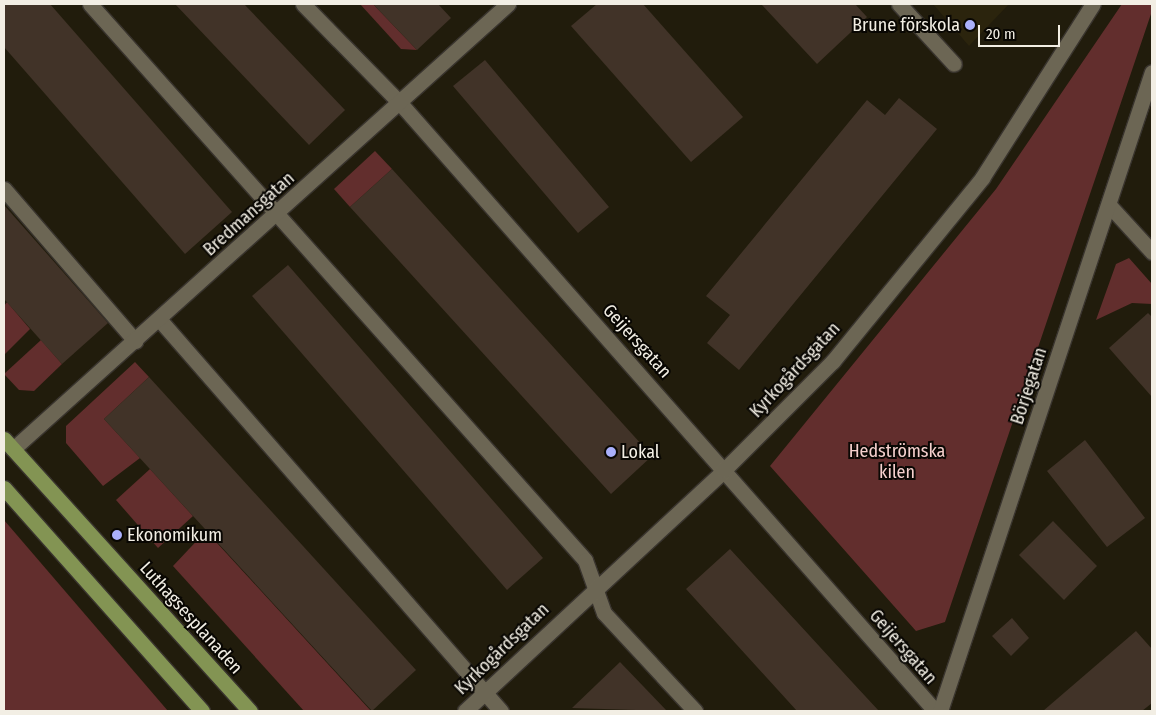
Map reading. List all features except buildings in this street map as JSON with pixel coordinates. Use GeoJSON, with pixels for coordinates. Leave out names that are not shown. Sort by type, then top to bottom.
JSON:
{"type":"FeatureCollection","features":[{"type":"Feature","properties":{"kind":"main road","name":"Luthagsesplanaden"},"geometry":{"type":"LineString","coordinates":[[8,444],[250,711]]}},
{"type":"Feature","properties":{"kind":"main road"},"geometry":{"type":"LineString","coordinates":[[4,488],[202,711]]}},
{"type":"Feature","properties":{"kind":"street"},"geometry":{"type":"LineString","coordinates":[[90,4],[585,560],[593,587],[604,612],[694,711]]}},
{"type":"Feature","properties":{"kind":"street","name":"Geijersgatan"},"geometry":{"type":"LineString","coordinates":[[304,4],[400,103],[935,711]]}},
{"type":"Feature","properties":{"kind":"street","name":"Bredmansgatan"},"geometry":{"type":"LineString","coordinates":[[8,444],[135,341],[508,4]]}},
{"type":"Feature","properties":{"kind":"street"},"geometry":{"type":"LineString","coordinates":[[899,4],[954,64]]}},
{"type":"Feature","properties":{"kind":"street","name":"Kyrkogårdsgatan"},"geometry":{"type":"LineString","coordinates":[[465,711],[593,587],[724,470],[833,362],[982,178],[1093,4]]}},
{"type":"Feature","properties":{"kind":"street","name":"Börjegatan"},"geometry":{"type":"LineString","coordinates":[[940,711],[1152,72]]}},
{"type":"Feature","properties":{"kind":"street"},"geometry":{"type":"LineString","coordinates":[[4,189],[135,341]]}},
{"type":"Feature","properties":{"kind":"street"},"geometry":{"type":"LineString","coordinates":[[1109,205],[1152,252]]}},
{"type":"Feature","properties":{"kind":"street"},"geometry":{"type":"LineString","coordinates":[[159,319],[501,711]]}},
{"type":"Feature","properties":{"kind":"shaded area","name":"Brune förskola"},"geometry":{"type":"Polygon","coordinates":[[[933,4],[1009,4],[969,46],[933,4]]]}},
{"type":"Feature","properties":{"kind":"green space"},"geometry":{"type":"Polygon","coordinates":[[[360,4],[373,4],[417,50],[401,49],[360,4]]]}},
{"type":"Feature","properties":{"kind":"green space","name":"Hedströmska kilen"},"geometry":{"type":"Polygon","coordinates":[[[1122,4],[1152,4],[1152,11],[945,622],[916,631],[770,466],[996,189],[1122,4]]]}},
{"type":"Feature","properties":{"kind":"green space"},"geometry":{"type":"Polygon","coordinates":[[[375,151],[392,169],[350,207],[334,189],[375,151]]]}},
{"type":"Feature","properties":{"kind":"green space"},"geometry":{"type":"Polygon","coordinates":[[[1129,258],[1152,284],[1152,304],[1132,303],[1096,320],[1116,264],[1129,258]]]}},
{"type":"Feature","properties":{"kind":"green space"},"geometry":{"type":"Polygon","coordinates":[[[7,302],[30,329],[4,355],[4,306],[7,302]]]}},
{"type":"Feature","properties":{"kind":"green space"},"geometry":{"type":"Polygon","coordinates":[[[41,340],[62,364],[34,391],[19,390],[4,374],[41,340]]]}},
{"type":"Feature","properties":{"kind":"green space"},"geometry":{"type":"Polygon","coordinates":[[[135,362],[149,377],[104,419],[140,458],[103,486],[66,443],[66,426],[135,362]]]}},
{"type":"Feature","properties":{"kind":"green space"},"geometry":{"type":"Polygon","coordinates":[[[150,469],[193,516],[158,548],[116,500],[150,469]]]}},
{"type":"Feature","properties":{"kind":"green space"},"geometry":{"type":"Polygon","coordinates":[[[4,520],[168,711],[4,711],[4,520]]]}},
{"type":"Feature","properties":{"kind":"green space"},"geometry":{"type":"Polygon","coordinates":[[[206,531],[371,711],[304,711],[173,566],[206,531]]]}},
{"type":"Feature","properties":{"kind":"place","name":"Brune förskola"},"geometry":{"type":"Point","coordinates":[970,25]}},
{"type":"Feature","properties":{"kind":"place","name":"Lokal"},"geometry":{"type":"Point","coordinates":[611,452]}},
{"type":"Feature","properties":{"kind":"place","name":"Ekonomikum"},"geometry":{"type":"Point","coordinates":[117,535]}}]}
